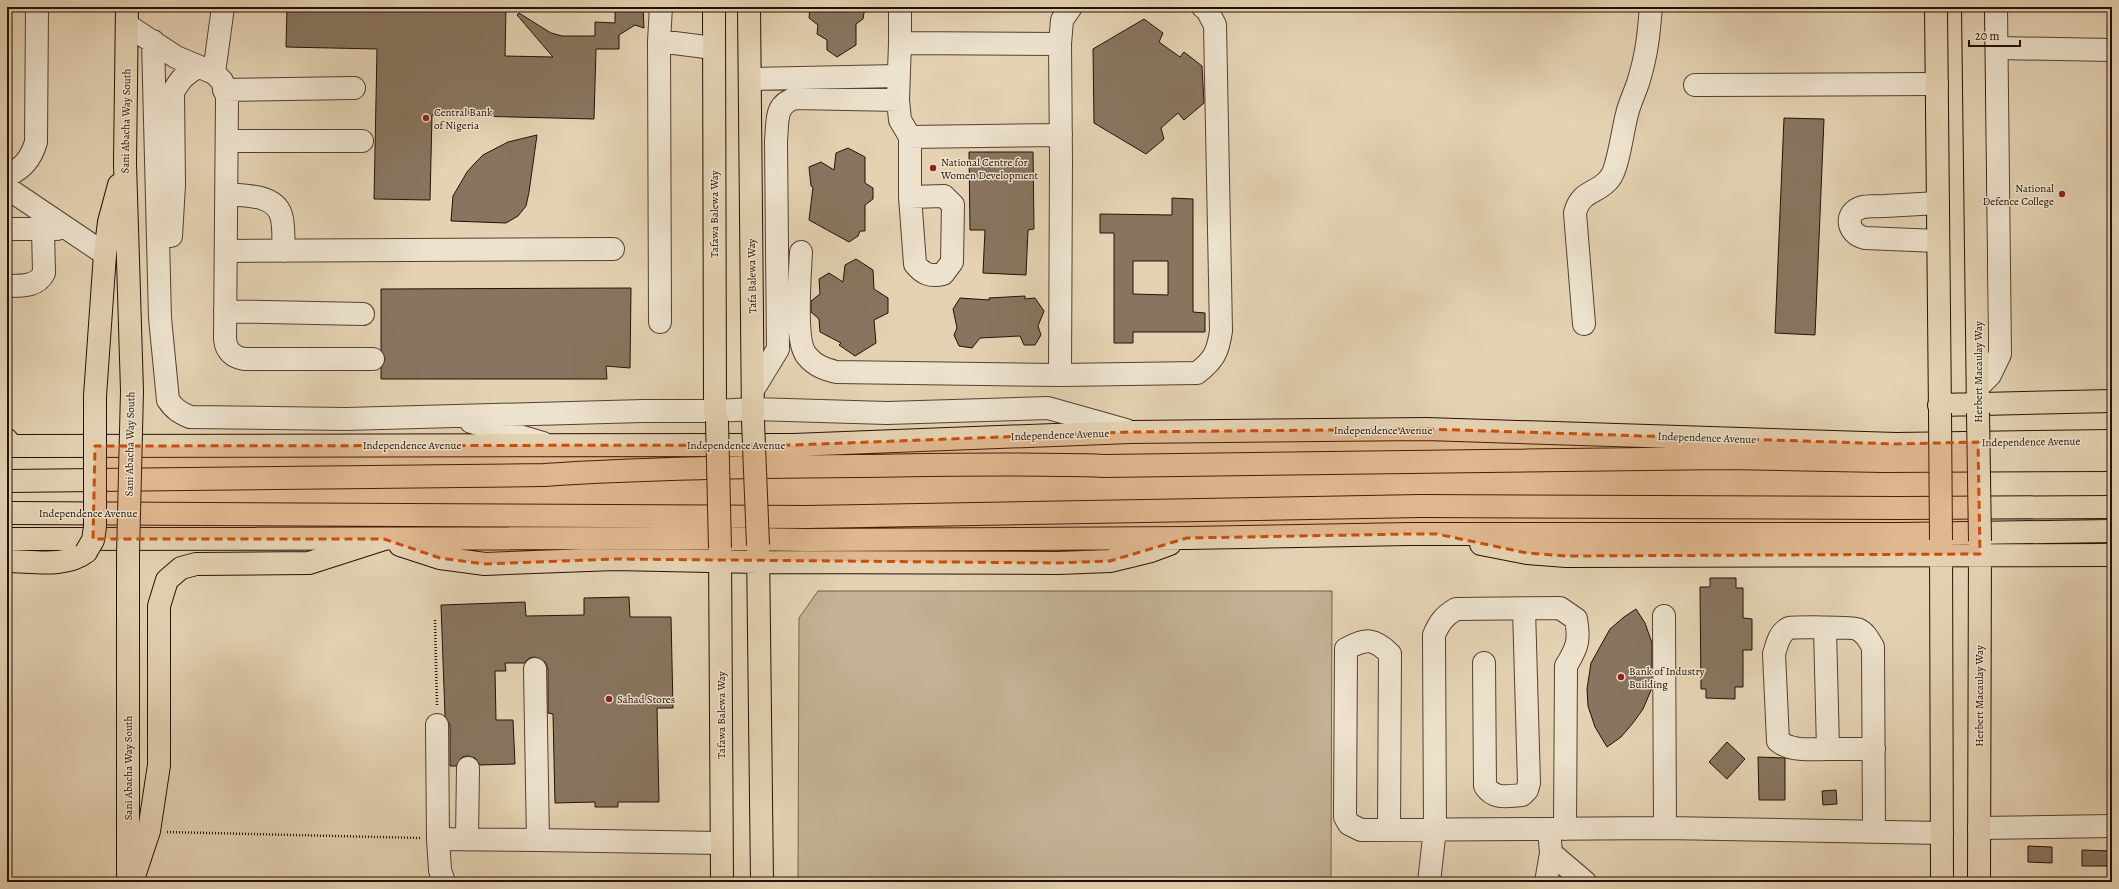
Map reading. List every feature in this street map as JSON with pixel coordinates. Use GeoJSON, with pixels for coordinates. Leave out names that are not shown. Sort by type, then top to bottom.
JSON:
{"type":"FeatureCollection","features":[{"type":"Feature","properties":{"kind":"main road","name":"Tafawa Balewa Way"},"geometry":{"type":"LineString","coordinates":[[714,7],[713,48],[716,416]]}},
{"type":"Feature","properties":{"kind":"main road","name":"Tafa Balewa Way"},"geometry":{"type":"LineString","coordinates":[[750,7],[753,407],[758,553],[762,882]]}},
{"type":"Feature","properties":{"kind":"main road"},"geometry":{"type":"LineString","coordinates":[[1936,7],[1941,547],[1942,882]]}},
{"type":"Feature","properties":{"kind":"main road","name":"Herbert Macaulay Way"},"geometry":{"type":"LineString","coordinates":[[1973,7],[1980,548],[1979,882]]}},
{"type":"Feature","properties":{"kind":"main road","name":"Sani Abacha Way South"},"geometry":{"type":"LineString","coordinates":[[127,16],[125,163],[132,391],[128,555],[128,882]]}},
{"type":"Feature","properties":{"kind":"main road"},"geometry":{"type":"LineString","coordinates":[[7,561],[66,561],[78,558],[86,552],[93,540],[95,526],[95,396],[106,254],[109,222],[125,163]]}},
{"type":"Feature","properties":{"kind":"main road"},"geometry":{"type":"LineString","coordinates":[[1939,409],[1978,401],[2112,401]]}},
{"type":"Feature","properties":{"kind":"main road"},"geometry":{"type":"LineString","coordinates":[[716,416],[720,555]]}},
{"type":"Feature","properties":{"kind":"main road","name":"Independence Avenue"},"geometry":{"type":"LineString","coordinates":[[9,444],[282,446],[794,445],[1131,432],[1426,429],[1896,444],[2112,441]]}},
{"type":"Feature","properties":{"kind":"main road","name":"Independence Avenue"},"geometry":{"type":"LineString","coordinates":[[7,481],[544,475],[699,467],[1054,464],[1104,466],[1727,458],[1883,461],[2112,460]]}},
{"type":"Feature","properties":{"kind":"main road","name":"Independence Avenue"},"geometry":{"type":"LineString","coordinates":[[7,513],[807,517],[1109,510],[1421,506],[1884,508],[2112,507]]}},
{"type":"Feature","properties":{"kind":"main road"},"geometry":{"type":"LineString","coordinates":[[7,539],[674,538],[806,540],[1188,538],[1410,534],[1899,534],[2112,531]]}},
{"type":"Feature","properties":{"kind":"main road"},"geometry":{"type":"LineString","coordinates":[[1437,534],[1527,552],[1566,556],[1941,547],[2112,555]]}},
{"type":"Feature","properties":{"kind":"main road"},"geometry":{"type":"LineString","coordinates":[[132,882],[149,831],[159,766],[159,606],[167,580],[181,568],[196,564],[309,563],[384,539],[440,558],[485,564],[758,553],[1058,563],[1110,561],[1151,551],[1188,538]]}},
{"type":"Feature","properties":{"kind":"main road","name":"Tafawa Balewa Way"},"geometry":{"type":"LineString","coordinates":[[720,555],[722,882]]}},
{"type":"Feature","properties":{"kind":"street"},"geometry":{"type":"LineString","coordinates":[[7,176],[24,165],[33,151],[36,142],[37,7]]}},
{"type":"Feature","properties":{"kind":"street"},"geometry":{"type":"LineString","coordinates":[[213,77],[223,7]]}},
{"type":"Feature","properties":{"kind":"street"},"geometry":{"type":"LineString","coordinates":[[660,322],[659,41],[661,7]]}},
{"type":"Feature","properties":{"kind":"street"},"geometry":{"type":"LineString","coordinates":[[900,7],[898,100],[900,120],[910,136],[910,197]]}},
{"type":"Feature","properties":{"kind":"street"},"geometry":{"type":"LineString","coordinates":[[1060,375],[1060,44],[1062,20],[1071,7]]}},
{"type":"Feature","properties":{"kind":"street"},"geometry":{"type":"LineString","coordinates":[[801,252],[799,336],[806,355],[818,366],[836,372],[1060,375],[1197,374],[1211,362],[1219,347],[1221,331],[1215,25],[1207,10],[1202,7]]}},
{"type":"Feature","properties":{"kind":"street"},"geometry":{"type":"LineString","coordinates":[[1584,324],[1575,213],[1581,199],[1588,192],[1604,185],[1613,174],[1627,113],[1640,78],[1647,52],[1651,7]]}},
{"type":"Feature","properties":{"kind":"street"},"geometry":{"type":"LineString","coordinates":[[1978,401],[2000,354],[1996,7]]}},
{"type":"Feature","properties":{"kind":"street"},"geometry":{"type":"LineString","coordinates":[[127,16],[153,41],[176,57],[213,77],[227,97],[225,345],[229,351],[238,358],[373,359]]}},
{"type":"Feature","properties":{"kind":"street"},"geometry":{"type":"LineString","coordinates":[[153,41],[160,318],[168,400],[173,408],[182,414],[190,417],[346,418],[451,416],[716,416],[753,407],[888,412],[1048,408],[1131,432]]}},
{"type":"Feature","properties":{"kind":"street"},"geometry":{"type":"LineString","coordinates":[[659,41],[713,48]]}},
{"type":"Feature","properties":{"kind":"street"},"geometry":{"type":"LineString","coordinates":[[900,43],[1060,44]]}},
{"type":"Feature","properties":{"kind":"street"},"geometry":{"type":"LineString","coordinates":[[1997,48],[2112,50]]}},
{"type":"Feature","properties":{"kind":"street"},"geometry":{"type":"LineString","coordinates":[[160,318],[170,271],[174,185],[173,92],[189,71],[213,77],[354,88]]}},
{"type":"Feature","properties":{"kind":"street"},"geometry":{"type":"LineString","coordinates":[[750,78],[898,76]]}},
{"type":"Feature","properties":{"kind":"street"},"geometry":{"type":"LineString","coordinates":[[1695,85],[1937,84]]}},
{"type":"Feature","properties":{"kind":"street"},"geometry":{"type":"LineString","coordinates":[[753,407],[778,349],[776,141],[779,109],[785,101],[796,98],[898,100]]}},
{"type":"Feature","properties":{"kind":"street"},"geometry":{"type":"LineString","coordinates":[[910,136],[1061,135]]}},
{"type":"Feature","properties":{"kind":"street"},"geometry":{"type":"LineString","coordinates":[[227,141],[362,141]]}},
{"type":"Feature","properties":{"kind":"street"},"geometry":{"type":"LineString","coordinates":[[7,188],[66,229],[106,254]]}},
{"type":"Feature","properties":{"kind":"street"},"geometry":{"type":"LineString","coordinates":[[227,194],[257,196],[273,204],[282,218],[284,251]]}},
{"type":"Feature","properties":{"kind":"street"},"geometry":{"type":"LineString","coordinates":[[1938,203],[1863,207],[1852,214],[1850,223],[1851,230],[1857,236],[1865,238],[1938,241]]}},
{"type":"Feature","properties":{"kind":"street"},"geometry":{"type":"LineString","coordinates":[[7,229],[66,229]]}},
{"type":"Feature","properties":{"kind":"street"},"geometry":{"type":"LineString","coordinates":[[7,286],[33,284],[42,278],[44,273],[43,229]]}},
{"type":"Feature","properties":{"kind":"street"},"geometry":{"type":"LineString","coordinates":[[226,252],[613,249]]}},
{"type":"Feature","properties":{"kind":"street"},"geometry":{"type":"LineString","coordinates":[[225,311],[363,314]]}},
{"type":"Feature","properties":{"kind":"street"},"geometry":{"type":"LineString","coordinates":[[451,416],[550,445]]}},
{"type":"Feature","properties":{"kind":"street"},"geometry":{"type":"LineString","coordinates":[[282,446],[346,418]]}},
{"type":"Feature","properties":{"kind":"street"},"geometry":{"type":"LineString","coordinates":[[1429,882],[1435,829],[1434,635],[1438,624],[1446,615],[1456,609],[1560,608],[1576,619],[1579,637],[1576,650],[1566,666],[1557,829],[1546,882]]}},
{"type":"Feature","properties":{"kind":"street"},"geometry":{"type":"LineString","coordinates":[[1484,663],[1485,786],[1489,792],[1498,796],[1522,795],[1527,790],[1529,783],[1524,609]]}},
{"type":"Feature","properties":{"kind":"street"},"geometry":{"type":"LineString","coordinates":[[1664,616],[1666,828]]}},
{"type":"Feature","properties":{"kind":"street"},"geometry":{"type":"LineString","coordinates":[[1874,749],[1792,749],[1784,746],[1778,741],[1774,654],[1778,641],[1783,633],[1791,628],[1857,629],[1868,636],[1873,647],[1874,749],[1874,831]]}},
{"type":"Feature","properties":{"kind":"street"},"geometry":{"type":"LineString","coordinates":[[1825,628],[1828,749]]}},
{"type":"Feature","properties":{"kind":"street"},"geometry":{"type":"LineString","coordinates":[[1389,829],[1390,654],[1381,645],[1369,640],[1356,643],[1346,650],[1345,817],[1349,824],[1361,830],[1666,828],[1942,833]]}},
{"type":"Feature","properties":{"kind":"street"},"geometry":{"type":"LineString","coordinates":[[536,669],[538,840]]}},
{"type":"Feature","properties":{"kind":"street"},"geometry":{"type":"LineString","coordinates":[[437,725],[438,839],[440,870],[444,882]]}},
{"type":"Feature","properties":{"kind":"street"},"geometry":{"type":"LineString","coordinates":[[467,840],[468,768]]}},
{"type":"Feature","properties":{"kind":"street"},"geometry":{"type":"LineString","coordinates":[[1979,828],[2112,826]]}},
{"type":"Feature","properties":{"kind":"street"},"geometry":{"type":"LineString","coordinates":[[438,839],[721,843]]}},
{"type":"Feature","properties":{"kind":"street"},"geometry":{"type":"LineString","coordinates":[[1551,853],[1586,882]]}},
{"type":"Feature","properties":{"kind":"path"},"geometry":{"type":"LineString","coordinates":[[435,620],[437,725]]}},
{"type":"Feature","properties":{"kind":"path"},"geometry":{"type":"LineString","coordinates":[[149,831],[438,839]]}},
{"type":"Feature","properties":{"kind":"highlighted area"},"geometry":{"type":"Polygon","coordinates":[[[1426,429],[1896,444],[1978,442],[1980,554],[1566,556],[1527,553],[1437,534],[1410,534],[1187,538],[1110,561],[1058,563],[615,559],[485,564],[440,558],[384,539],[93,539],[95,446],[793,445],[1131,432],[1426,429]]]}},
{"type":"Feature","properties":{"kind":"shaded area"},"geometry":{"type":"Polygon","coordinates":[[[818,591],[1332,591],[1331,882],[798,882],[799,618],[818,591]]]}},
{"type":"Feature","properties":{"kind":"building"},"geometry":{"type":"Polygon","coordinates":[[[287,7],[506,7],[505,56],[553,57],[517,15],[519,13],[551,33],[562,36],[595,36],[595,22],[615,23],[615,7],[643,7],[644,28],[635,25],[619,35],[619,49],[596,49],[594,119],[432,115],[430,200],[374,199],[377,49],[286,47],[287,7]]]}},
{"type":"Feature","properties":{"kind":"building"},"geometry":{"type":"Polygon","coordinates":[[[810,7],[865,7],[863,19],[856,24],[856,45],[837,57],[827,50],[827,40],[817,34],[818,25],[809,18],[810,7]]]}},
{"type":"Feature","properties":{"kind":"building"},"geometry":{"type":"Polygon","coordinates":[[[1144,19],[1163,33],[1159,42],[1180,57],[1184,52],[1202,66],[1204,103],[1184,120],[1178,113],[1161,128],[1164,139],[1146,154],[1094,123],[1093,49],[1144,19]]]}},
{"type":"Feature","properties":{"kind":"building"},"geometry":{"type":"Polygon","coordinates":[[[1784,118],[1824,119],[1815,335],[1775,333],[1784,118]]]}},
{"type":"Feature","properties":{"kind":"building"},"geometry":{"type":"Polygon","coordinates":[[[537,135],[526,206],[518,216],[506,223],[451,221],[453,196],[467,172],[483,155],[508,142],[537,135]]]}},
{"type":"Feature","properties":{"kind":"building"},"geometry":{"type":"Polygon","coordinates":[[[848,148],[865,157],[865,183],[873,188],[873,199],[865,205],[865,231],[860,231],[858,236],[849,242],[809,220],[813,187],[811,186],[809,167],[821,162],[834,170],[836,153],[848,148]]]}},
{"type":"Feature","properties":{"kind":"building"},"geometry":{"type":"Polygon","coordinates":[[[969,152],[1033,152],[1034,229],[1028,230],[1026,275],[983,273],[985,230],[970,230],[969,152]]]}},
{"type":"Feature","properties":{"kind":"building"},"geometry":{"type":"Polygon","coordinates":[[[1172,198],[1193,199],[1193,312],[1205,313],[1205,332],[1133,332],[1133,343],[1114,343],[1114,233],[1100,233],[1100,214],[1172,215],[1172,198]],[[1133,261],[1133,294],[1168,295],[1168,261],[1133,261]]]}},
{"type":"Feature","properties":{"kind":"building"},"geometry":{"type":"Polygon","coordinates":[[[856,259],[873,270],[874,289],[888,298],[888,313],[874,320],[876,343],[855,356],[839,345],[841,343],[820,332],[819,319],[811,312],[811,301],[820,294],[819,279],[829,273],[843,282],[845,265],[856,259]]]}},
{"type":"Feature","properties":{"kind":"building"},"geometry":{"type":"Polygon","coordinates":[[[631,288],[630,368],[606,366],[607,379],[381,379],[381,368],[385,359],[381,350],[381,289],[631,288]]]}},
{"type":"Feature","properties":{"kind":"building"},"geometry":{"type":"Polygon","coordinates":[[[1025,296],[1025,299],[1035,298],[1044,311],[1038,326],[1041,335],[1035,345],[1024,345],[1020,336],[980,338],[972,348],[959,346],[954,335],[957,328],[953,309],[960,298],[989,300],[989,298],[1025,296]]]}},
{"type":"Feature","properties":{"kind":"building"},"geometry":{"type":"Polygon","coordinates":[[[1710,578],[1736,578],[1736,588],[1743,588],[1743,618],[1752,619],[1752,650],[1743,650],[1743,687],[1735,687],[1735,699],[1706,698],[1706,689],[1701,689],[1700,587],[1710,587],[1710,578]]]}},
{"type":"Feature","properties":{"kind":"building","name":"Sahad Stores"},"geometry":{"type":"Polygon","coordinates":[[[629,597],[630,617],[671,617],[673,708],[657,708],[659,802],[618,802],[618,807],[595,807],[595,802],[555,803],[553,714],[548,713],[548,669],[545,662],[535,657],[529,658],[524,663],[505,663],[506,671],[495,671],[496,720],[513,720],[515,764],[480,765],[475,758],[468,756],[462,757],[456,766],[450,766],[450,725],[445,716],[441,605],[525,602],[526,616],[584,615],[584,598],[629,597]]]}},
{"type":"Feature","properties":{"kind":"building","name":"Bank of Industry Building"},"geometry":{"type":"Polygon","coordinates":[[[1636,609],[1645,623],[1652,643],[1652,688],[1643,709],[1633,723],[1621,737],[1607,747],[1595,727],[1588,706],[1587,689],[1591,663],[1610,629],[1636,609]]]}},
{"type":"Feature","properties":{"kind":"building"},"geometry":{"type":"Polygon","coordinates":[[[1727,742],[1745,759],[1727,779],[1709,762],[1727,742]]]}},
{"type":"Feature","properties":{"kind":"building"},"geometry":{"type":"Polygon","coordinates":[[[1758,757],[1785,758],[1785,800],[1759,800],[1758,757]]]}},
{"type":"Feature","properties":{"kind":"building"},"geometry":{"type":"Polygon","coordinates":[[[1836,790],[1837,804],[1823,805],[1822,791],[1836,790]]]}},
{"type":"Feature","properties":{"kind":"building"},"geometry":{"type":"Polygon","coordinates":[[[2028,846],[2052,847],[2052,863],[2028,862],[2028,846]]]}},
{"type":"Feature","properties":{"kind":"building"},"geometry":{"type":"Polygon","coordinates":[[[2082,850],[2112,851],[2112,866],[2082,866],[2082,850]]]}},
{"type":"Feature","properties":{"kind":"place","name":"Central Bank of Nigeria"},"geometry":{"type":"Point","coordinates":[426,118]}},
{"type":"Feature","properties":{"kind":"place","name":"National Centre for Women Development"},"geometry":{"type":"Point","coordinates":[933,168]}},
{"type":"Feature","properties":{"kind":"place","name":"National Defence College"},"geometry":{"type":"Point","coordinates":[2062,194]}},
{"type":"Feature","properties":{"kind":"place","name":"Bank of Industry Building"},"geometry":{"type":"Point","coordinates":[1621,677]}},
{"type":"Feature","properties":{"kind":"place","name":"Sahad Stores"},"geometry":{"type":"Point","coordinates":[609,699]}}]}
